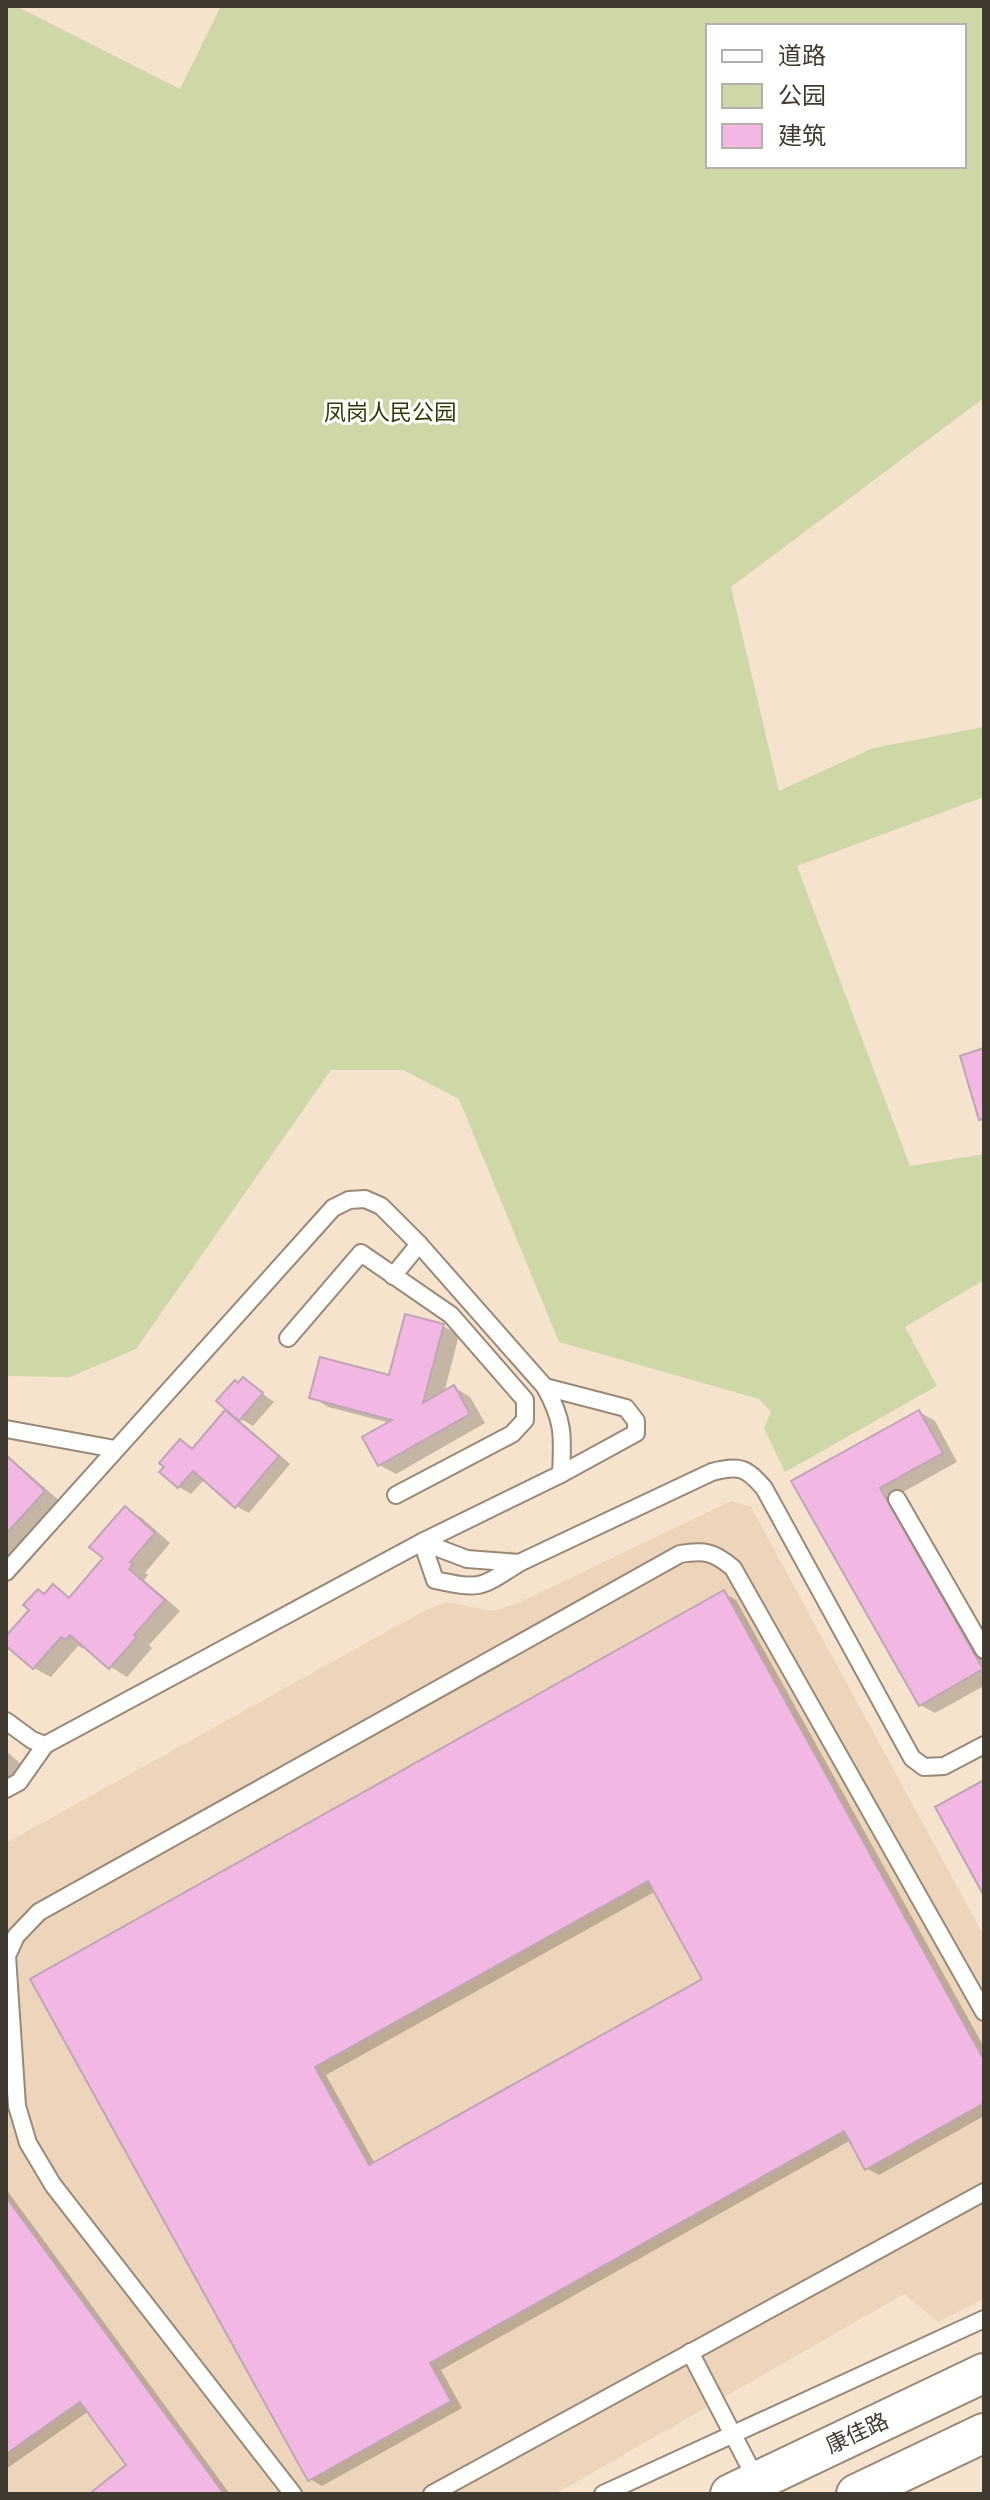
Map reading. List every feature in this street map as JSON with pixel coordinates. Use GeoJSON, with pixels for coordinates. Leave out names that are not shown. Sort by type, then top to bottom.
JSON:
{"type":"FeatureCollection","features":[{"type":"Feature","properties":{"kind":"street","name":"康佳路"},"geometry":{"type":"LineString","coordinates":[[744,2488],[984,2373]]}},
{"type":"Feature","properties":{"kind":"street"},"geometry":{"type":"LineString","coordinates":[[856,2494],[984,2433]]}},
{"type":"Feature","properties":{"kind":"lane"},"geometry":{"type":"LineString","coordinates":[[6,1572],[333,1208],[349,1200],[365,1199],[381,1206],[419,1244],[545,1387],[559,1413],[563,1441],[561,1474]]}},
{"type":"Feature","properties":{"kind":"lane"},"geometry":{"type":"LineString","coordinates":[[393,1276],[419,1244]]}},
{"type":"Feature","properties":{"kind":"lane"},"geometry":{"type":"LineString","coordinates":[[288,1338],[361,1253],[451,1315],[525,1400],[525,1420],[512,1434],[396,1495]]}},
{"type":"Feature","properties":{"kind":"lane"},"geometry":{"type":"LineString","coordinates":[[6,1789],[19,1782],[45,1745],[422,1542],[561,1474],[636,1433],[636,1421],[626,1408],[545,1387]]}},
{"type":"Feature","properties":{"kind":"lane"},"geometry":{"type":"LineString","coordinates":[[6,1429],[115,1449]]}},
{"type":"Feature","properties":{"kind":"lane"},"geometry":{"type":"LineString","coordinates":[[422,1542],[435,1580],[461,1586],[482,1586],[519,1563],[712,1472],[731,1467],[750,1472],[764,1488],[912,1758],[924,1767],[944,1766],[984,1745]]}},
{"type":"Feature","properties":{"kind":"lane"},"geometry":{"type":"LineString","coordinates":[[897,1499],[984,1650]]}},
{"type":"Feature","properties":{"kind":"lane"},"geometry":{"type":"LineString","coordinates":[[422,1542],[467,1559],[519,1563]]}},
{"type":"Feature","properties":{"kind":"lane"},"geometry":{"type":"LineString","coordinates":[[293,2494],[53,2185],[28,2143],[17,2106],[7,1956],[16,1936],[39,1912],[680,1554],[700,1551],[718,1556],[733,1568],[984,2012]]}},
{"type":"Feature","properties":{"kind":"lane"},"geometry":{"type":"LineString","coordinates":[[6,1721],[32,1740],[45,1745]]}},
{"type":"Feature","properties":{"kind":"lane"},"geometry":{"type":"LineString","coordinates":[[432,2494],[984,2192]]}},
{"type":"Feature","properties":{"kind":"lane"},"geometry":{"type":"LineString","coordinates":[[603,2494],[984,2319]]}},
{"type":"Feature","properties":{"kind":"lane"},"geometry":{"type":"LineString","coordinates":[[690,2352],[733,2434],[744,2488]]}},
{"type":"Feature","properties":{"kind":"shaded area"},"geometry":{"type":"Polygon","coordinates":[[[731,1501],[751,1507],[984,1936],[984,2299],[938,2322],[904,2294],[552,2494],[6,2494],[6,1843],[424,1611],[447,1602],[494,1611],[518,1603],[731,1501]]]}},
{"type":"Feature","properties":{"kind":"green space","name":"凤岗人民公园"},"geometry":{"type":"Polygon","coordinates":[[[6,6],[16,6],[180,89],[221,6],[984,6],[984,398],[731,587],[779,791],[873,748],[984,727],[984,797],[797,866],[910,1166],[984,1154],[984,1280],[905,1327],[937,1386],[785,1472],[764,1428],[771,1412],[759,1399],[559,1342],[459,1099],[403,1070],[331,1070],[136,1349],[70,1377],[6,1376],[6,6]]]}},
{"type":"Feature","properties":{"kind":"building"},"geometry":{"type":"Polygon","coordinates":[[[984,1048],[984,1119],[979,1120],[960,1056],[984,1048]]]}},
{"type":"Feature","properties":{"kind":"building"},"geometry":{"type":"Polygon","coordinates":[[[405,1314],[444,1324],[423,1403],[454,1385],[470,1414],[378,1466],[362,1437],[392,1420],[309,1398],[320,1357],[389,1375],[405,1314]]]}},
{"type":"Feature","properties":{"kind":"building"},"geometry":{"type":"Polygon","coordinates":[[[243,1377],[263,1393],[239,1421],[216,1401],[235,1380],[238,1383],[243,1377]]]}},
{"type":"Feature","properties":{"kind":"building"},"geometry":{"type":"Polygon","coordinates":[[[225,1410],[279,1456],[235,1508],[193,1471],[178,1488],[159,1472],[164,1467],[159,1463],[180,1439],[192,1449],[225,1410]]]}},
{"type":"Feature","properties":{"kind":"building"},"geometry":{"type":"Polygon","coordinates":[[[919,1410],[943,1453],[880,1488],[983,1669],[919,1706],[791,1481],[919,1410]]]}},
{"type":"Feature","properties":{"kind":"building"},"geometry":{"type":"Polygon","coordinates":[[[6,1455],[45,1491],[6,1534],[6,1455]]]}},
{"type":"Feature","properties":{"kind":"building"},"geometry":{"type":"Polygon","coordinates":[[[125,1506],[155,1533],[130,1562],[133,1564],[129,1569],[165,1600],[109,1669],[70,1635],[65,1640],[61,1637],[33,1669],[6,1646],[6,1636],[29,1610],[23,1605],[38,1589],[44,1594],[53,1584],[69,1598],[103,1558],[89,1547],[125,1506]]]}},
{"type":"Feature","properties":{"kind":"building"},"geometry":{"type":"Polygon","coordinates":[[[724,1590],[984,2060],[984,2103],[865,2170],[844,2131],[430,2363],[451,2401],[308,2481],[30,1979],[724,1590]],[[648,1881],[315,2067],[369,2165],[702,1979],[648,1881]]]}},
{"type":"Feature","properties":{"kind":"building"},"geometry":{"type":"Polygon","coordinates":[[[984,1780],[984,1896],[935,1807],[984,1780]]]}},
{"type":"Feature","properties":{"kind":"building"},"geometry":{"type":"Polygon","coordinates":[[[6,2197],[224,2494],[89,2494],[126,2465],[80,2402],[6,2454],[6,2197]]]}}]}
